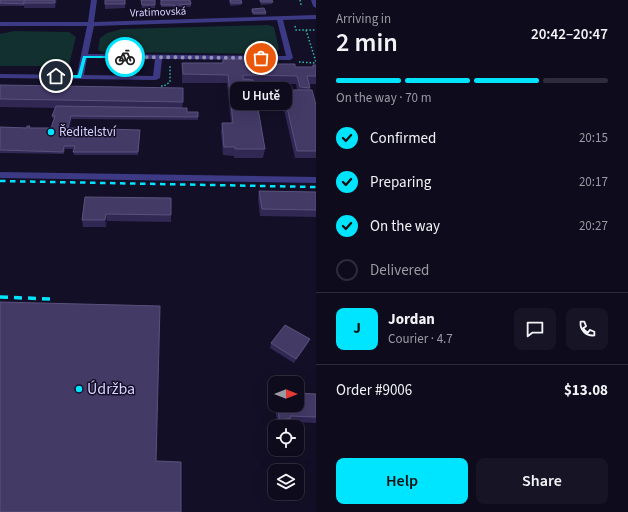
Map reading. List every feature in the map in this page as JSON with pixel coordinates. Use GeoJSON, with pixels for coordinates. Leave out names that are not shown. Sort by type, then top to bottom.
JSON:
{"type":"FeatureCollection","features":[{"type":"Feature","properties":{"kind":"street"},"geometry":{"type":"LineString","coordinates":[[80,77],[91,24],[94,0]]}},
{"type":"Feature","properties":{"kind":"street"},"geometry":{"type":"LineString","coordinates":[[314,0],[316,6]]}},
{"type":"Feature","properties":{"kind":"street"},"geometry":{"type":"LineString","coordinates":[[84,56],[290,58],[280,18]]}},
{"type":"Feature","properties":{"kind":"street","name":"Vratimovská"},"geometry":{"type":"LineString","coordinates":[[0,24],[91,24],[316,18]]}},
{"type":"Feature","properties":{"kind":"street"},"geometry":{"type":"LineString","coordinates":[[0,76],[156,78],[159,57]]}},
{"type":"Feature","properties":{"kind":"street"},"geometry":{"type":"LineString","coordinates":[[0,175],[316,180]]}},
{"type":"Feature","properties":{"kind":"path"},"geometry":{"type":"LineString","coordinates":[[300,0],[301,5]]}},
{"type":"Feature","properties":{"kind":"path"},"geometry":{"type":"LineString","coordinates":[[294,62],[316,62],[306,30]]}},
{"type":"Feature","properties":{"kind":"green space"},"geometry":{"type":"Polygon","coordinates":[[[268,25],[274,27],[279,49],[276,53],[103,52],[98,50],[100,38],[107,33],[122,29],[268,25]]]}},
{"type":"Feature","properties":{"kind":"green space"},"geometry":{"type":"Polygon","coordinates":[[[14,31],[69,32],[76,37],[69,65],[0,66],[0,34],[14,31]]]}},
{"type":"Feature","properties":{"kind":"building"},"geometry":{"type":"Polygon","coordinates":[[[0,0],[25,0],[24,4],[0,3],[0,0]]]}},
{"type":"Feature","properties":{"kind":"building"},"geometry":{"type":"Polygon","coordinates":[[[25,0],[55,0],[55,3],[23,3],[25,0]]]}},
{"type":"Feature","properties":{"kind":"building"},"geometry":{"type":"Polygon","coordinates":[[[105,0],[125,0],[125,4],[105,4],[105,0]]]}},
{"type":"Feature","properties":{"kind":"building"},"geometry":{"type":"Polygon","coordinates":[[[141,0],[155,0],[155,5],[142,5],[141,0]]]}},
{"type":"Feature","properties":{"kind":"building"},"geometry":{"type":"Polygon","coordinates":[[[161,0],[190,0],[191,4],[178,6],[161,5],[161,0]]]}},
{"type":"Feature","properties":{"kind":"building"},"geometry":{"type":"Polygon","coordinates":[[[230,0],[241,0],[242,3],[231,3],[230,0]]]}},
{"type":"Feature","properties":{"kind":"building"},"geometry":{"type":"Polygon","coordinates":[[[260,0],[272,0],[273,2],[261,2],[260,0]]]}},
{"type":"Feature","properties":{"kind":"building"},"geometry":{"type":"Polygon","coordinates":[[[264,8],[266,13],[253,13],[252,9],[264,8]]]}},
{"type":"Feature","properties":{"kind":"building"},"geometry":{"type":"Polygon","coordinates":[[[223,59],[253,59],[254,64],[295,64],[295,67],[313,67],[313,65],[316,65],[316,76],[307,76],[310,88],[300,87],[297,76],[243,75],[243,79],[253,80],[265,149],[235,149],[235,147],[224,147],[222,123],[233,123],[228,75],[183,74],[182,63],[223,63],[223,59]]]}},
{"type":"Feature","properties":{"kind":"building"},"geometry":{"type":"Polygon","coordinates":[[[0,85],[183,88],[183,102],[0,99],[0,85]]]}},
{"type":"Feature","properties":{"kind":"building"},"geometry":{"type":"Polygon","coordinates":[[[283,90],[312,90],[316,105],[316,151],[297,151],[283,90]]]}},
{"type":"Feature","properties":{"kind":"building","name":"Ředitelství"},"geometry":{"type":"Polygon","coordinates":[[[56,106],[187,108],[187,112],[198,112],[198,117],[71,116],[68,128],[140,130],[138,152],[73,152],[75,146],[64,146],[63,152],[0,150],[0,127],[27,128],[27,126],[30,126],[29,128],[51,128],[55,116],[52,116],[56,106]]]}},
{"type":"Feature","properties":{"kind":"building"},"geometry":{"type":"Polygon","coordinates":[[[259,191],[316,192],[316,210],[262,209],[259,191]]]}},
{"type":"Feature","properties":{"kind":"building"},"geometry":{"type":"Polygon","coordinates":[[[85,197],[171,198],[171,215],[106,214],[105,220],[82,220],[85,197]]]}},
{"type":"Feature","properties":{"kind":"building","name":"Údržba"},"geometry":{"type":"Polygon","coordinates":[[[0,302],[160,306],[156,461],[181,462],[181,512],[0,512],[0,302]]]}},
{"type":"Feature","properties":{"kind":"building"},"geometry":{"type":"Polygon","coordinates":[[[285,325],[310,339],[296,359],[271,343],[285,325]]]}},
{"type":"Feature","properties":{"kind":"building"},"geometry":{"type":"Polygon","coordinates":[[[304,393],[316,394],[316,417],[290,416],[291,418],[281,420],[279,418],[279,412],[304,412],[304,393]]]}},
{"type":"Feature","properties":{"kind":"railway"},"geometry":{"type":"LineString","coordinates":[[0,181],[316,187]]}},
{"type":"Feature","properties":{"kind":"railway"},"geometry":{"type":"LineString","coordinates":[[0,297],[50,299]]}},
{"type":"Feature","properties":{"kind":"way so far"},"geometry":{"type":"LineString","coordinates":[[125,57],[261,58]]}},
{"type":"Feature","properties":{"kind":"place","name":"U Hutě"},"geometry":{"type":"Point","coordinates":[261,58]}},
{"type":"Feature","properties":{"kind":"place","name":"Ředitelství"},"geometry":{"type":"Point","coordinates":[51,132]}},
{"type":"Feature","properties":{"kind":"place","name":"Údržba"},"geometry":{"type":"Point","coordinates":[79,389]}},
{"type":"Feature","properties":{"kind":"route"},"geometry":{"type":"LineString","coordinates":[[56,76],[80,77],[84,56],[125,57]]}}]}
